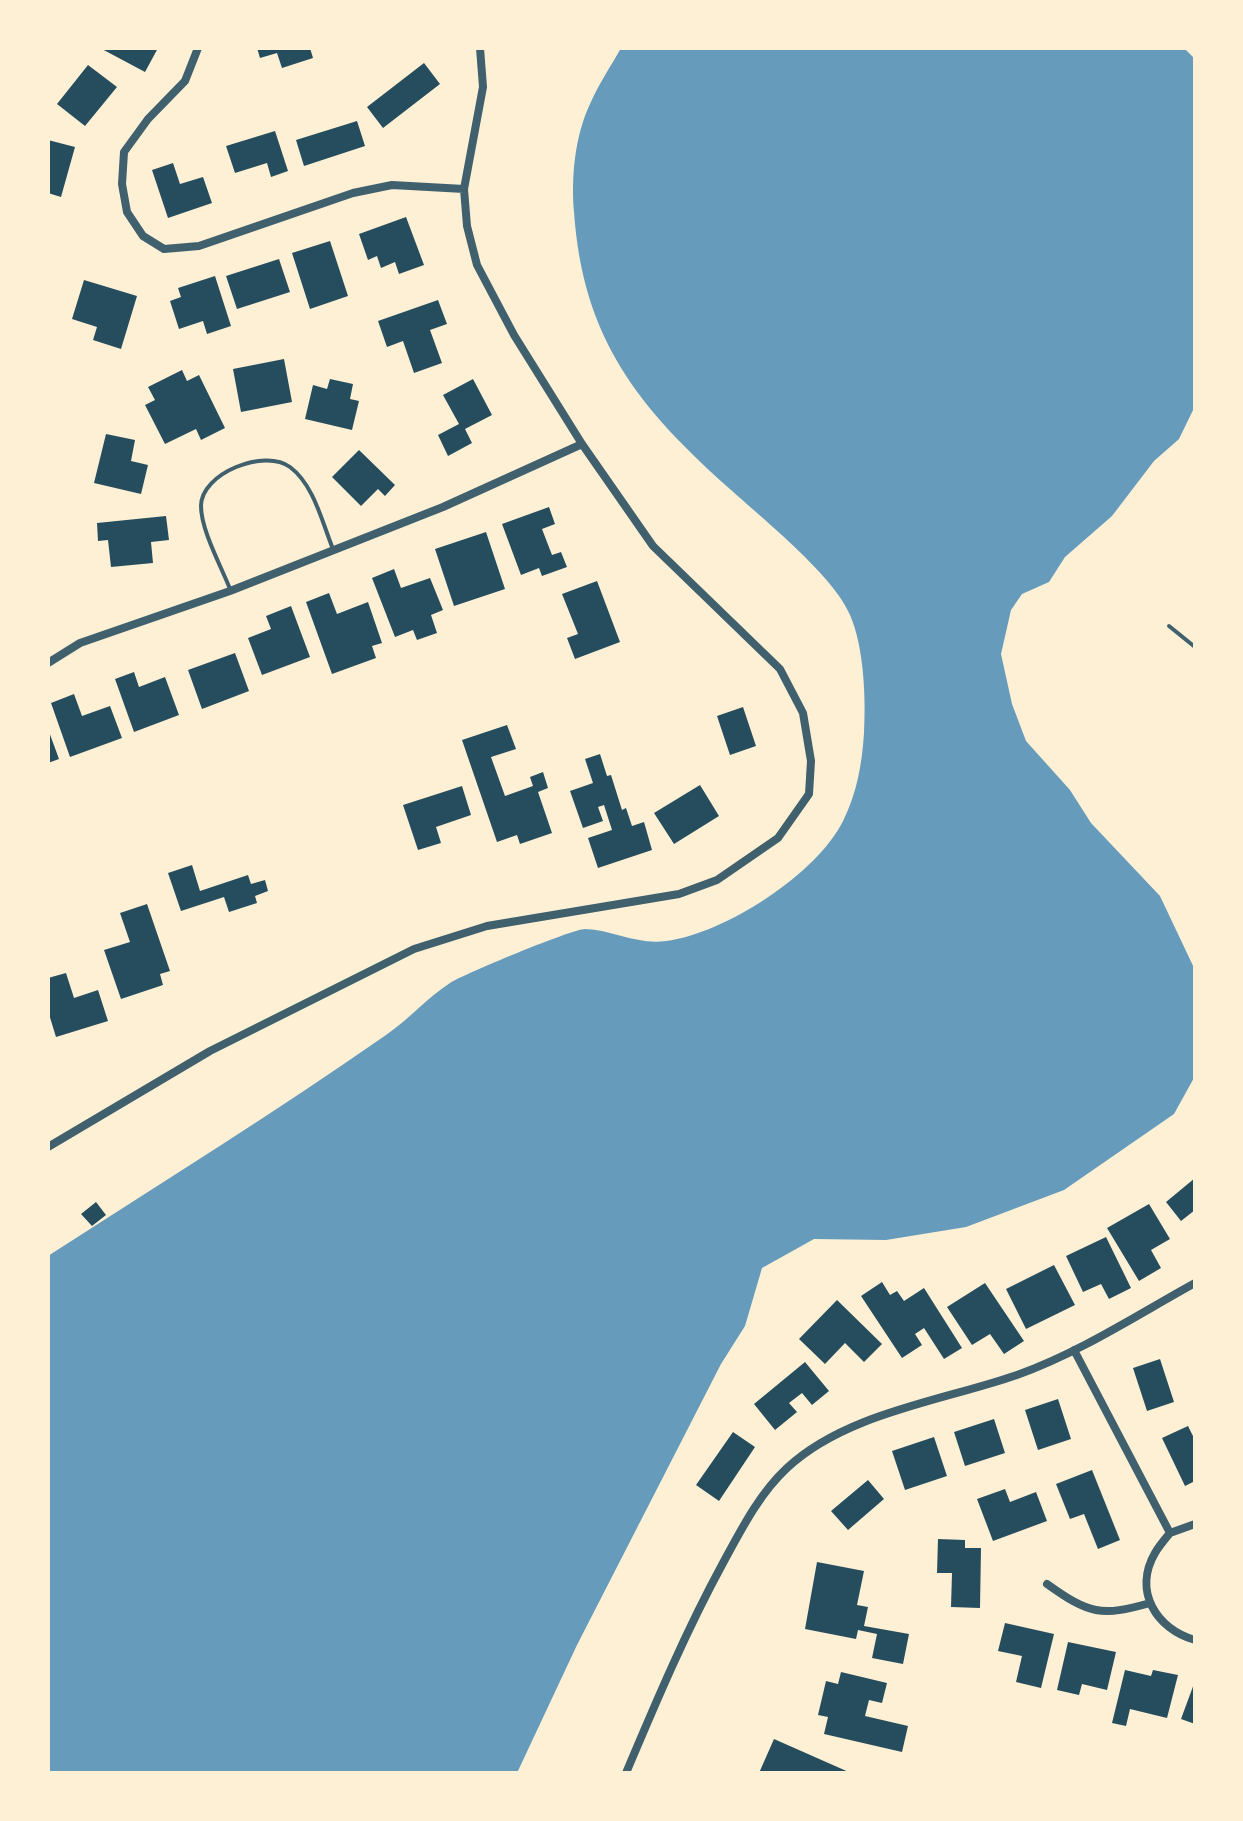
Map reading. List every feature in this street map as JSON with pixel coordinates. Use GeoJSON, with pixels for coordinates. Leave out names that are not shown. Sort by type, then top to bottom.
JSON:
{"type":"FeatureCollection","features":[{"type":"Feature","properties":{"kind":"street"},"geometry":{"type":"LineString","coordinates":[[198,48],[185,81],[148,119],[124,152],[122,184],[127,212],[143,236],[164,249],[199,246],[353,193],[392,185],[464,189]]}},
{"type":"Feature","properties":{"kind":"street"},"geometry":{"type":"LineString","coordinates":[[48,1147],[210,1051],[414,949],[487,926],[679,894],[717,880],[778,838],[809,794],[811,761],[803,713],[780,669],[653,546],[582,444],[514,335],[477,265],[467,226],[464,189],[483,87],[480,48]]}},
{"type":"Feature","properties":{"kind":"street"},"geometry":{"type":"LineString","coordinates":[[48,663],[80,643],[230,591],[443,507],[582,444]]}},
{"type":"Feature","properties":{"kind":"street"},"geometry":{"type":"LineString","coordinates":[[626,1773],[693,1618],[746,1521],[786,1468],[816,1445],[852,1426],[1019,1375],[1074,1350],[1195,1283]]}},
{"type":"Feature","properties":{"kind":"street"},"geometry":{"type":"LineString","coordinates":[[1074,1350],[1170,1533]]}},
{"type":"Feature","properties":{"kind":"street"},"geometry":{"type":"LineString","coordinates":[[1195,1524],[1170,1533],[1154,1554],[1146,1578],[1150,1603],[1161,1623],[1183,1637],[1195,1640]]}},
{"type":"Feature","properties":{"kind":"street"},"geometry":{"type":"LineString","coordinates":[[1047,1584],[1071,1601],[1094,1611],[1118,1612],[1150,1603]]}},
{"type":"Feature","properties":{"kind":"lane"},"geometry":{"type":"LineString","coordinates":[[230,591],[203,519],[201,503],[207,486],[229,471],[257,461],[276,460],[289,466],[305,481],[333,549]]}},
{"type":"Feature","properties":{"kind":"lane"},"geometry":{"type":"LineString","coordinates":[[1169,626],[1195,647]]}},
{"type":"Feature","properties":{"kind":"water"},"geometry":{"type":"Polygon","coordinates":[[[621,48],[1184,48],[1195,59],[1195,406],[1179,439],[1154,461],[1112,516],[1065,557],[1049,582],[1022,594],[1011,610],[1001,654],[1012,704],[1026,741],[1070,790],[1091,823],[1160,896],[1195,970],[1195,1076],[1174,1114],[1064,1190],[966,1227],[886,1240],[814,1239],[762,1268],[745,1326],[721,1364],[577,1645],[517,1773],[48,1773],[48,1256],[345,1064],[459,978],[576,931],[595,930],[645,941],[666,941],[714,927],[741,914],[813,861],[843,821],[852,800],[862,756],[865,704],[861,657],[850,615],[842,600],[814,566],[698,460],[643,400],[603,335],[589,298],[574,212],[575,156],[590,104],[621,48]]]}},
{"type":"Feature","properties":{"kind":"building"},"geometry":{"type":"Polygon","coordinates":[[[100,48],[158,48],[145,72],[100,48]]]}},
{"type":"Feature","properties":{"kind":"building"},"geometry":{"type":"Polygon","coordinates":[[[257,48],[310,48],[313,58],[282,68],[277,53],[260,58],[257,48]]]}},
{"type":"Feature","properties":{"kind":"building"},"geometry":{"type":"Polygon","coordinates":[[[424,63],[440,84],[383,128],[367,107],[424,63]]]}},
{"type":"Feature","properties":{"kind":"building"},"geometry":{"type":"Polygon","coordinates":[[[88,65],[117,87],[85,126],[57,104],[88,65]]]}},
{"type":"Feature","properties":{"kind":"building"},"geometry":{"type":"Polygon","coordinates":[[[357,121],[365,146],[304,166],[296,140],[357,121]]]}},
{"type":"Feature","properties":{"kind":"building"},"geometry":{"type":"Polygon","coordinates":[[[275,131],[288,171],[271,177],[267,163],[235,173],[226,146],[275,131]]]}},
{"type":"Feature","properties":{"kind":"building"},"geometry":{"type":"Polygon","coordinates":[[[48,140],[75,147],[61,197],[48,193],[48,140]]]}},
{"type":"Feature","properties":{"kind":"building"},"geometry":{"type":"Polygon","coordinates":[[[173,163],[180,184],[203,177],[212,203],[168,218],[152,170],[173,163]]]}},
{"type":"Feature","properties":{"kind":"building"},"geometry":{"type":"Polygon","coordinates":[[[406,217],[424,265],[399,274],[395,262],[381,268],[377,256],[368,260],[359,234],[406,217]]]}},
{"type":"Feature","properties":{"kind":"building"},"geometry":{"type":"Polygon","coordinates":[[[330,241],[348,296],[310,309],[292,253],[330,241]]]}},
{"type":"Feature","properties":{"kind":"building"},"geometry":{"type":"Polygon","coordinates":[[[279,259],[290,292],[237,309],[226,276],[279,259]]]}},
{"type":"Feature","properties":{"kind":"building"},"geometry":{"type":"Polygon","coordinates":[[[215,276],[231,326],[207,334],[203,321],[179,329],[170,301],[181,297],[178,288],[215,276]]]}},
{"type":"Feature","properties":{"kind":"building"},"geometry":{"type":"Polygon","coordinates":[[[84,280],[137,296],[121,349],[93,340],[97,327],[72,319],[84,280]]]}},
{"type":"Feature","properties":{"kind":"building"},"geometry":{"type":"Polygon","coordinates":[[[438,300],[447,324],[430,330],[442,363],[414,373],[403,341],[387,347],[378,321],[438,300]]]}},
{"type":"Feature","properties":{"kind":"building"},"geometry":{"type":"Polygon","coordinates":[[[284,359],[292,402],[241,412],[233,369],[284,359]]]}},
{"type":"Feature","properties":{"kind":"building"},"geometry":{"type":"Polygon","coordinates":[[[182,370],[187,381],[199,375],[225,428],[201,440],[196,429],[165,444],[145,405],[155,400],[148,387],[182,370]]]}},
{"type":"Feature","properties":{"kind":"building"},"geometry":{"type":"Polygon","coordinates":[[[330,379],[353,384],[350,399],[359,401],[352,430],[305,419],[313,385],[327,389],[330,379]]]}},
{"type":"Feature","properties":{"kind":"building"},"geometry":{"type":"Polygon","coordinates":[[[473,379],[492,415],[465,429],[472,443],[448,456],[438,435],[459,424],[443,395],[473,379]]]}},
{"type":"Feature","properties":{"kind":"building"},"geometry":{"type":"Polygon","coordinates":[[[106,434],[135,440],[131,461],[148,465],[141,494],[94,483],[106,434]]]}},
{"type":"Feature","properties":{"kind":"building"},"geometry":{"type":"Polygon","coordinates":[[[359,450],[395,485],[385,496],[378,489],[361,506],[332,477],[359,450]]]}},
{"type":"Feature","properties":{"kind":"building"},"geometry":{"type":"Polygon","coordinates":[[[549,507],[555,524],[542,529],[552,555],[561,552],[567,567],[542,576],[539,568],[521,575],[502,524],[549,507]]]}},
{"type":"Feature","properties":{"kind":"building"},"geometry":{"type":"Polygon","coordinates":[[[166,516],[169,540],[151,542],[153,563],[111,567],[108,540],[98,541],[97,523],[166,516]]]}},
{"type":"Feature","properties":{"kind":"building"},"geometry":{"type":"Polygon","coordinates":[[[486,532],[505,589],[454,606],[435,549],[486,532]]]}},
{"type":"Feature","properties":{"kind":"building"},"geometry":{"type":"Polygon","coordinates":[[[394,569],[401,588],[430,578],[443,610],[431,615],[437,633],[417,640],[413,630],[395,637],[372,578],[394,569]]]}},
{"type":"Feature","properties":{"kind":"building"},"geometry":{"type":"Polygon","coordinates":[[[597,581],[620,642],[575,659],[567,638],[578,634],[562,594],[597,581]]]}},
{"type":"Feature","properties":{"kind":"building"},"geometry":{"type":"Polygon","coordinates":[[[329,593],[337,614],[368,602],[382,643],[372,646],[376,658],[332,674],[306,602],[329,593]]]}},
{"type":"Feature","properties":{"kind":"building"},"geometry":{"type":"Polygon","coordinates":[[[291,606],[310,657],[262,675],[248,638],[271,629],[266,616],[291,606]]]}},
{"type":"Feature","properties":{"kind":"building"},"geometry":{"type":"Polygon","coordinates":[[[235,653],[249,691],[202,709],[188,670],[235,653]]]}},
{"type":"Feature","properties":{"kind":"building"},"geometry":{"type":"Polygon","coordinates":[[[134,672],[139,687],[165,677],[179,715],[134,732],[115,679],[134,672]]]}},
{"type":"Feature","properties":{"kind":"building"},"geometry":{"type":"Polygon","coordinates":[[[74,694],[82,716],[110,706],[122,738],[70,757],[51,703],[74,694]]]}},
{"type":"Feature","properties":{"kind":"building"},"geometry":{"type":"Polygon","coordinates":[[[743,707],[756,746],[730,755],[717,716],[743,707]]]}},
{"type":"Feature","properties":{"kind":"building"},"geometry":{"type":"Polygon","coordinates":[[[507,725],[516,749],[491,757],[505,796],[533,786],[530,777],[543,772],[548,788],[538,792],[552,833],[520,844],[517,835],[497,842],[462,740],[507,725]]]}},
{"type":"Feature","properties":{"kind":"building"},"geometry":{"type":"Polygon","coordinates":[[[48,729],[59,759],[48,763],[48,729]]]}},
{"type":"Feature","properties":{"kind":"building"},"geometry":{"type":"Polygon","coordinates":[[[600,754],[607,776],[611,775],[622,810],[626,808],[632,826],[644,822],[652,850],[598,868],[588,838],[612,830],[604,805],[598,807],[603,821],[583,828],[570,791],[593,783],[585,759],[600,754]]]}},
{"type":"Feature","properties":{"kind":"building"},"geometry":{"type":"Polygon","coordinates":[[[700,785],[719,816],[674,844],[654,813],[700,785]]]}},
{"type":"Feature","properties":{"kind":"building"},"geometry":{"type":"Polygon","coordinates":[[[462,786],[471,815],[436,827],[441,843],[418,850],[403,805],[462,786]]]}},
{"type":"Feature","properties":{"kind":"building"},"geometry":{"type":"Polygon","coordinates":[[[192,865],[200,891],[248,875],[251,884],[265,880],[268,891],[255,896],[257,903],[229,912],[224,897],[181,911],[168,873],[192,865]]]}},
{"type":"Feature","properties":{"kind":"building"},"geometry":{"type":"Polygon","coordinates":[[[147,904],[170,971],[160,974],[163,985],[121,999],[104,950],[130,942],[120,913],[147,904]]]}},
{"type":"Feature","properties":{"kind":"building"},"geometry":{"type":"Polygon","coordinates":[[[66,973],[74,998],[98,990],[108,1021],[56,1037],[48,1011],[48,978],[66,973]]]}},
{"type":"Feature","properties":{"kind":"building"},"geometry":{"type":"Polygon","coordinates":[[[1195,1178],[1195,1210],[1181,1221],[1166,1202],[1195,1178]]]}},
{"type":"Feature","properties":{"kind":"building"},"geometry":{"type":"Polygon","coordinates":[[[96,1202],[106,1215],[92,1226],[81,1214],[96,1202]]]}},
{"type":"Feature","properties":{"kind":"building"},"geometry":{"type":"Polygon","coordinates":[[[1149,1204],[1170,1239],[1151,1250],[1161,1268],[1139,1281],[1107,1228],[1149,1204]]]}},
{"type":"Feature","properties":{"kind":"building"},"geometry":{"type":"Polygon","coordinates":[[[1106,1237],[1131,1288],[1109,1299],[1101,1284],[1083,1292],[1066,1256],[1106,1237]]]}},
{"type":"Feature","properties":{"kind":"building"},"geometry":{"type":"Polygon","coordinates":[[[1054,1265],[1075,1305],[1026,1329],[1006,1289],[1054,1265]]]}},
{"type":"Feature","properties":{"kind":"building"},"geometry":{"type":"Polygon","coordinates":[[[882,1282],[890,1295],[897,1291],[904,1301],[924,1288],[962,1348],[944,1359],[924,1328],[915,1334],[922,1345],[902,1358],[861,1296],[882,1282]]]}},
{"type":"Feature","properties":{"kind":"building"},"geometry":{"type":"Polygon","coordinates":[[[985,1283],[1024,1341],[1004,1354],[990,1334],[972,1345],[947,1307],[985,1283]]]}},
{"type":"Feature","properties":{"kind":"building"},"geometry":{"type":"Polygon","coordinates":[[[837,1300],[882,1344],[864,1362],[845,1343],[825,1364],[799,1339],[837,1300]]]}},
{"type":"Feature","properties":{"kind":"building"},"geometry":{"type":"Polygon","coordinates":[[[1160,1359],[1174,1402],[1147,1411],[1133,1368],[1160,1359]]]}},
{"type":"Feature","properties":{"kind":"building"},"geometry":{"type":"Polygon","coordinates":[[[805,1362],[829,1391],[812,1405],[802,1393],[789,1403],[797,1412],[775,1430],[754,1404],[805,1362]]]}},
{"type":"Feature","properties":{"kind":"building"},"geometry":{"type":"Polygon","coordinates":[[[1058,1399],[1071,1439],[1038,1450],[1025,1410],[1058,1399]]]}},
{"type":"Feature","properties":{"kind":"building"},"geometry":{"type":"Polygon","coordinates":[[[994,1419],[1005,1453],[965,1466],[954,1432],[994,1419]]]}},
{"type":"Feature","properties":{"kind":"building"},"geometry":{"type":"Polygon","coordinates":[[[1188,1426],[1195,1440],[1195,1481],[1185,1486],[1162,1438],[1188,1426]]]}},
{"type":"Feature","properties":{"kind":"building"},"geometry":{"type":"Polygon","coordinates":[[[733,1432],[755,1447],[719,1501],[696,1485],[733,1432]]]}},
{"type":"Feature","properties":{"kind":"building"},"geometry":{"type":"Polygon","coordinates":[[[934,1437],[947,1476],[905,1490],[892,1451],[934,1437]]]}},
{"type":"Feature","properties":{"kind":"building"},"geometry":{"type":"Polygon","coordinates":[[[1092,1470],[1120,1540],[1098,1549],[1084,1514],[1070,1519],[1056,1484],[1092,1470]]]}},
{"type":"Feature","properties":{"kind":"building"},"geometry":{"type":"Polygon","coordinates":[[[868,1480],[884,1499],[848,1530],[831,1511],[868,1480]]]}},
{"type":"Feature","properties":{"kind":"building"},"geometry":{"type":"Polygon","coordinates":[[[1005,1489],[1010,1502],[1036,1492],[1047,1521],[993,1541],[977,1499],[1005,1489]]]}},
{"type":"Feature","properties":{"kind":"building"},"geometry":{"type":"Polygon","coordinates":[[[938,1539],[965,1540],[965,1548],[981,1548],[980,1608],[951,1607],[952,1573],[937,1573],[938,1539]]]}},
{"type":"Feature","properties":{"kind":"building"},"geometry":{"type":"Polygon","coordinates":[[[817,1562],[864,1571],[857,1605],[868,1607],[864,1626],[909,1634],[903,1664],[872,1658],[877,1634],[858,1630],[856,1639],[805,1629],[817,1562]]]}},
{"type":"Feature","properties":{"kind":"building"},"geometry":{"type":"Polygon","coordinates":[[[1005,1623],[1054,1634],[1041,1688],[1016,1682],[1022,1656],[998,1651],[1005,1623]]]}},
{"type":"Feature","properties":{"kind":"building"},"geometry":{"type":"Polygon","coordinates":[[[1068,1642],[1116,1652],[1107,1690],[1082,1684],[1079,1695],[1057,1690],[1068,1642]]]}},
{"type":"Feature","properties":{"kind":"building"},"geometry":{"type":"Polygon","coordinates":[[[1125,1670],[1151,1676],[1153,1670],[1178,1675],[1167,1718],[1130,1709],[1126,1726],[1112,1723],[1125,1670]]]}},
{"type":"Feature","properties":{"kind":"building"},"geometry":{"type":"Polygon","coordinates":[[[841,1672],[887,1683],[882,1703],[869,1700],[865,1716],[908,1726],[902,1752],[824,1734],[828,1717],[818,1715],[826,1681],[838,1684],[841,1672]]]}},
{"type":"Feature","properties":{"kind":"building"},"geometry":{"type":"Polygon","coordinates":[[[1195,1681],[1195,1724],[1181,1719],[1195,1681]]]}},
{"type":"Feature","properties":{"kind":"building"},"geometry":{"type":"Polygon","coordinates":[[[774,1739],[851,1773],[759,1773],[774,1739]]]}}]}
